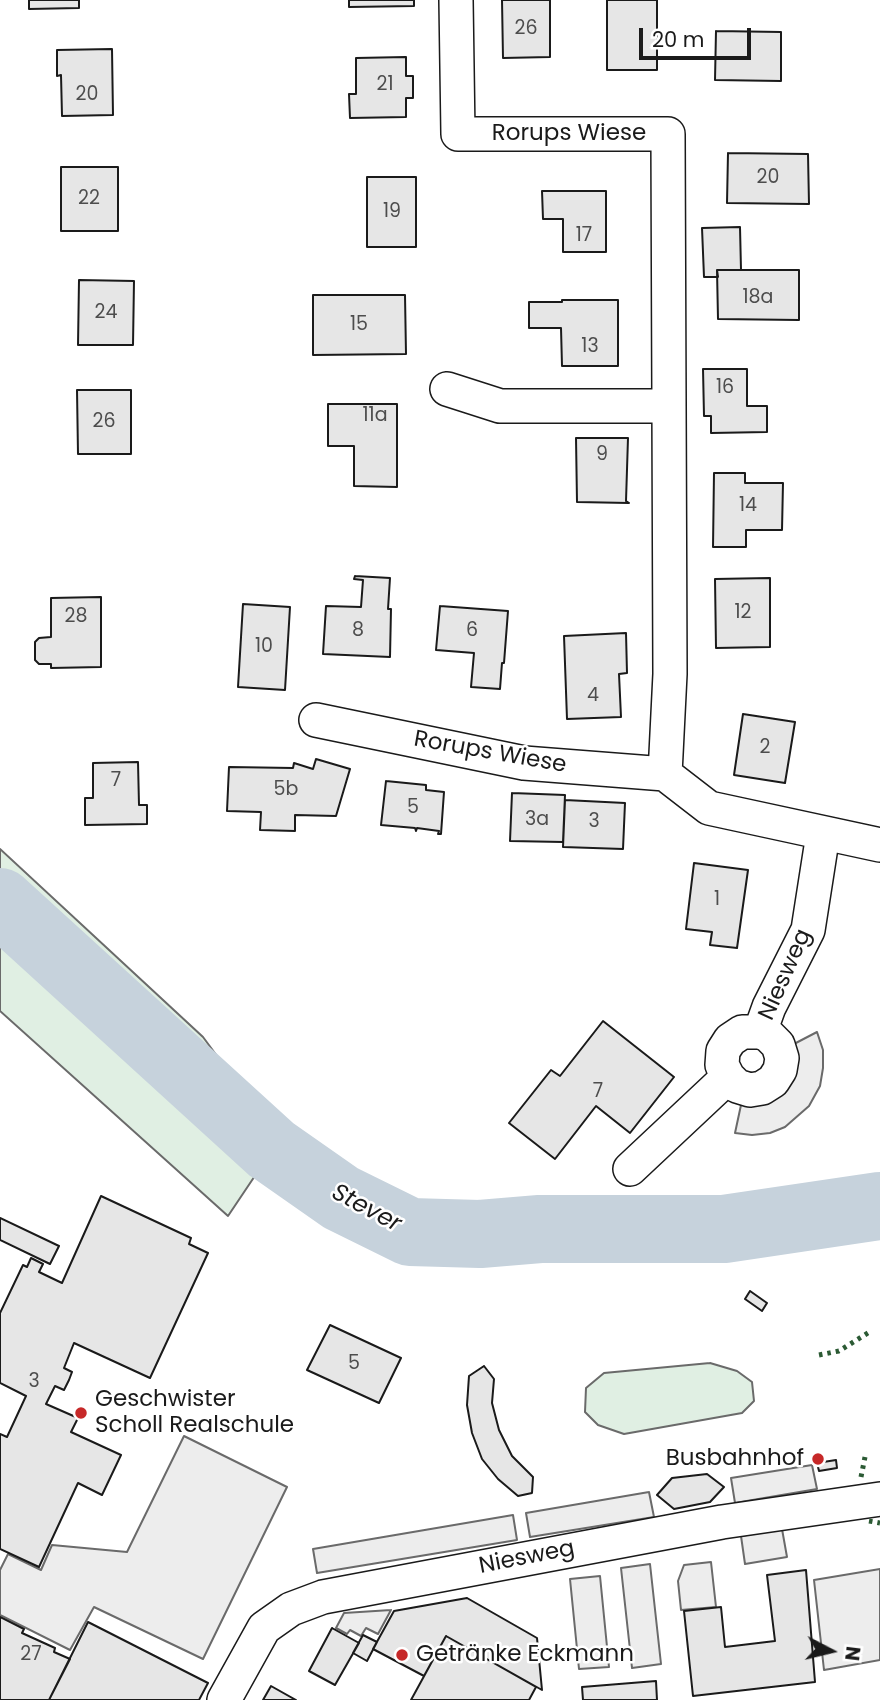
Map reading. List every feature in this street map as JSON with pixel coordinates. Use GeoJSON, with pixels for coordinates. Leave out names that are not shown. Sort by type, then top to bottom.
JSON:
{"type":"FeatureCollection","features":[{"type":"Feature","properties":{"kind":"street","name":"Rorups Wiese"},"geometry":{"type":"LineString","coordinates":[[316,720],[524,763],[665,774],[670,674],[668,134],[458,134],[456,0]]}},
{"type":"Feature","properties":{"kind":"street"},"geometry":{"type":"LineString","coordinates":[[447,389],[500,406],[668,406]]}},
{"type":"Feature","properties":{"kind":"street"},"geometry":{"type":"LineString","coordinates":[[665,774],[709,808],[880,845]]}},
{"type":"Feature","properties":{"kind":"street","name":"Niesweg"},"geometry":{"type":"LineString","coordinates":[[761,1032],[769,1007],[808,930],[822,834]]}},
{"type":"Feature","properties":{"kind":"street","name":"Niesweg"},"geometry":{"type":"LineString","coordinates":[[742,1032],[761,1032],[778,1045],[782,1058],[780,1070],[773,1081],[762,1088],[750,1090],[737,1086],[722,1065],[723,1051],[730,1040],[742,1032]]}},
{"type":"Feature","properties":{"kind":"street"},"geometry":{"type":"LineString","coordinates":[[630,1169],[728,1077]]}},
{"type":"Feature","properties":{"kind":"street","name":"Niesweg"},"geometry":{"type":"LineString","coordinates":[[224,1700],[264,1628],[291,1609],[323,1597],[722,1522],[880,1499]]}},
{"type":"Feature","properties":{"kind":"green space"},"geometry":{"type":"Polygon","coordinates":[[[0,849],[203,1037],[279,1140],[228,1216],[0,1011],[0,849]]]}},
{"type":"Feature","properties":{"kind":"green space"},"geometry":{"type":"Polygon","coordinates":[[[710,1363],[737,1371],[752,1382],[754,1401],[742,1413],[624,1434],[598,1425],[585,1412],[586,1388],[604,1373],[710,1363]]]}},
{"type":"Feature","properties":{"kind":"shaded area"},"geometry":{"type":"Polygon","coordinates":[[[817,1032],[823,1050],[823,1068],[820,1086],[809,1106],[785,1127],[770,1133],[735,1133],[741,1105],[792,1045],[817,1032]]]}},
{"type":"Feature","properties":{"kind":"shaded area"},"geometry":{"type":"Polygon","coordinates":[[[184,1436],[287,1487],[203,1659],[94,1607],[70,1650],[0,1615],[0,1570],[8,1554],[41,1570],[52,1545],[127,1552],[184,1436]]]}},
{"type":"Feature","properties":{"kind":"shaded area"},"geometry":{"type":"Polygon","coordinates":[[[812,1465],[817,1489],[735,1503],[731,1478],[812,1465]]]}},
{"type":"Feature","properties":{"kind":"shaded area"},"geometry":{"type":"Polygon","coordinates":[[[649,1492],[654,1517],[530,1537],[526,1513],[649,1492]]]}},
{"type":"Feature","properties":{"kind":"shaded area"},"geometry":{"type":"Polygon","coordinates":[[[513,1515],[517,1540],[317,1573],[313,1549],[513,1515]]]}},
{"type":"Feature","properties":{"kind":"shaded area"},"geometry":{"type":"Polygon","coordinates":[[[782,1529],[787,1557],[745,1564],[741,1536],[782,1529]]]}},
{"type":"Feature","properties":{"kind":"shaded area"},"geometry":{"type":"Polygon","coordinates":[[[711,1562],[716,1607],[681,1610],[678,1581],[684,1565],[711,1562]]]}},
{"type":"Feature","properties":{"kind":"shaded area"},"geometry":{"type":"Polygon","coordinates":[[[650,1564],[661,1664],[632,1668],[621,1568],[650,1564]]]}},
{"type":"Feature","properties":{"kind":"shaded area"},"geometry":{"type":"Polygon","coordinates":[[[880,1569],[880,1660],[824,1670],[814,1580],[880,1569]]]}},
{"type":"Feature","properties":{"kind":"shaded area"},"geometry":{"type":"Polygon","coordinates":[[[600,1576],[609,1667],[579,1669],[570,1579],[600,1576]]]}},
{"type":"Feature","properties":{"kind":"shaded area"},"geometry":{"type":"Polygon","coordinates":[[[391,1610],[378,1634],[366,1628],[361,1636],[350,1630],[347,1634],[336,1628],[344,1613],[391,1610]]]}},
{"type":"Feature","properties":{"kind":"building"},"geometry":{"type":"Polygon","coordinates":[[[29,0],[79,0],[79,8],[29,9],[29,0]]]}},
{"type":"Feature","properties":{"kind":"building"},"geometry":{"type":"Polygon","coordinates":[[[349,0],[414,0],[414,6],[349,7],[349,0]]]}},
{"type":"Feature","properties":{"kind":"building"},"geometry":{"type":"Polygon","coordinates":[[[502,0],[550,0],[550,57],[503,58],[502,0]]]}},
{"type":"Feature","properties":{"kind":"building"},"geometry":{"type":"Polygon","coordinates":[[[607,0],[657,0],[657,70],[607,70],[607,0]]]}},
{"type":"Feature","properties":{"kind":"building"},"geometry":{"type":"Polygon","coordinates":[[[716,31],[781,32],[781,81],[715,80],[716,31]]]}},
{"type":"Feature","properties":{"kind":"building"},"geometry":{"type":"Polygon","coordinates":[[[112,49],[113,115],[62,116],[61,75],[57,76],[57,50],[112,49]]]}},
{"type":"Feature","properties":{"kind":"building"},"geometry":{"type":"Polygon","coordinates":[[[406,57],[406,76],[413,76],[413,98],[406,98],[406,117],[350,118],[349,94],[356,94],[356,58],[406,57]]]}},
{"type":"Feature","properties":{"kind":"building"},"geometry":{"type":"Polygon","coordinates":[[[728,153],[808,154],[809,204],[727,203],[728,153]]]}},
{"type":"Feature","properties":{"kind":"building"},"geometry":{"type":"Polygon","coordinates":[[[61,167],[118,167],[118,231],[61,231],[61,167]]]}},
{"type":"Feature","properties":{"kind":"building"},"geometry":{"type":"Polygon","coordinates":[[[367,177],[416,177],[416,247],[367,247],[367,177]]]}},
{"type":"Feature","properties":{"kind":"building"},"geometry":{"type":"Polygon","coordinates":[[[542,191],[606,191],[606,252],[563,252],[563,219],[543,219],[542,191]]]}},
{"type":"Feature","properties":{"kind":"building"},"geometry":{"type":"Polygon","coordinates":[[[740,227],[741,270],[717,270],[718,277],[704,277],[702,228],[740,227]]]}},
{"type":"Feature","properties":{"kind":"building"},"geometry":{"type":"Polygon","coordinates":[[[717,270],[799,270],[799,320],[718,319],[717,270]]]}},
{"type":"Feature","properties":{"kind":"building"},"geometry":{"type":"Polygon","coordinates":[[[79,280],[134,281],[133,345],[78,345],[79,280]]]}},
{"type":"Feature","properties":{"kind":"building"},"geometry":{"type":"Polygon","coordinates":[[[313,295],[405,295],[406,354],[313,355],[313,295]]]}},
{"type":"Feature","properties":{"kind":"building"},"geometry":{"type":"Polygon","coordinates":[[[618,300],[618,366],[562,366],[561,328],[529,328],[529,302],[618,300]]]}},
{"type":"Feature","properties":{"kind":"building"},"geometry":{"type":"Polygon","coordinates":[[[703,369],[747,369],[747,406],[767,406],[767,432],[711,433],[711,416],[704,416],[703,369]]]}},
{"type":"Feature","properties":{"kind":"building"},"geometry":{"type":"Polygon","coordinates":[[[77,390],[131,390],[131,454],[78,454],[77,390]]]}},
{"type":"Feature","properties":{"kind":"building"},"geometry":{"type":"Polygon","coordinates":[[[328,404],[397,404],[397,487],[354,486],[354,446],[328,446],[328,404]]]}},
{"type":"Feature","properties":{"kind":"building"},"geometry":{"type":"Polygon","coordinates":[[[576,438],[628,438],[626,501],[629,503],[577,502],[576,438]]]}},
{"type":"Feature","properties":{"kind":"building"},"geometry":{"type":"Polygon","coordinates":[[[714,473],[745,473],[745,483],[783,483],[782,530],[746,530],[746,547],[713,547],[714,473]]]}},
{"type":"Feature","properties":{"kind":"building"},"geometry":{"type":"Polygon","coordinates":[[[355,576],[390,578],[390,657],[323,654],[326,606],[361,607],[363,580],[354,579],[355,576]]]}},
{"type":"Feature","properties":{"kind":"building"},"geometry":{"type":"Polygon","coordinates":[[[770,578],[770,647],[716,648],[715,579],[770,578]]]}},
{"type":"Feature","properties":{"kind":"building"},"geometry":{"type":"Polygon","coordinates":[[[101,597],[101,667],[51,668],[51,664],[39,664],[35,660],[35,642],[39,638],[51,637],[51,598],[101,597]]]}},
{"type":"Feature","properties":{"kind":"building"},"geometry":{"type":"Polygon","coordinates":[[[243,604],[290,607],[285,690],[238,687],[243,604]]]}},
{"type":"Feature","properties":{"kind":"building"},"geometry":{"type":"Polygon","coordinates":[[[440,606],[508,611],[500,689],[471,687],[474,653],[436,650],[440,606]]]}},
{"type":"Feature","properties":{"kind":"building"},"geometry":{"type":"Polygon","coordinates":[[[626,633],[627,673],[619,674],[621,717],[567,719],[564,636],[626,633]]]}},
{"type":"Feature","properties":{"kind":"building"},"geometry":{"type":"Polygon","coordinates":[[[743,714],[795,722],[785,783],[734,775],[743,714]]]}},
{"type":"Feature","properties":{"kind":"building"},"geometry":{"type":"Polygon","coordinates":[[[316,759],[350,769],[336,816],[295,815],[295,831],[260,830],[261,812],[227,811],[229,767],[293,768],[294,763],[313,769],[316,759]]]}},
{"type":"Feature","properties":{"kind":"building"},"geometry":{"type":"Polygon","coordinates":[[[138,762],[139,805],[147,805],[147,824],[85,825],[85,798],[93,798],[93,763],[138,762]]]}},
{"type":"Feature","properties":{"kind":"building"},"geometry":{"type":"Polygon","coordinates":[[[386,781],[426,785],[426,790],[444,792],[441,834],[438,834],[439,831],[417,828],[416,831],[415,828],[381,825],[386,781]]]}},
{"type":"Feature","properties":{"kind":"building"},"geometry":{"type":"Polygon","coordinates":[[[512,793],[565,795],[563,842],[510,841],[512,793]]]}},
{"type":"Feature","properties":{"kind":"building"},"geometry":{"type":"Polygon","coordinates":[[[565,800],[625,803],[623,849],[563,847],[565,800]]]}},
{"type":"Feature","properties":{"kind":"building"},"geometry":{"type":"Polygon","coordinates":[[[694,863],[748,870],[737,948],[710,945],[712,932],[686,929],[694,863]]]}},
{"type":"Feature","properties":{"kind":"building"},"geometry":{"type":"Polygon","coordinates":[[[603,1021],[674,1077],[630,1133],[596,1106],[555,1159],[509,1123],[551,1070],[560,1076],[603,1021]]]}},
{"type":"Feature","properties":{"kind":"building"},"geometry":{"type":"Polygon","coordinates":[[[101,1196],[191,1238],[189,1244],[208,1253],[150,1378],[74,1343],[64,1368],[72,1372],[69,1380],[64,1390],[55,1386],[46,1404],[78,1418],[71,1432],[121,1455],[102,1495],[78,1483],[39,1567],[0,1549],[0,1434],[7,1437],[26,1396],[0,1383],[0,1313],[23,1265],[27,1267],[31,1258],[43,1264],[39,1272],[62,1283],[101,1196]]]}},
{"type":"Feature","properties":{"kind":"building"},"geometry":{"type":"Polygon","coordinates":[[[0,1218],[59,1246],[50,1264],[0,1240],[0,1218]]]}},
{"type":"Feature","properties":{"kind":"building"},"geometry":{"type":"Polygon","coordinates":[[[750,1291],[767,1303],[762,1311],[745,1299],[750,1291]]]}},
{"type":"Feature","properties":{"kind":"building"},"geometry":{"type":"Polygon","coordinates":[[[330,1325],[401,1358],[379,1403],[307,1370],[330,1325]]]}},
{"type":"Feature","properties":{"kind":"building"},"geometry":{"type":"Polygon","coordinates":[[[484,1366],[494,1379],[492,1403],[499,1430],[512,1456],[533,1477],[532,1493],[518,1496],[498,1479],[482,1459],[472,1433],[467,1405],[469,1376],[484,1366]]]}},
{"type":"Feature","properties":{"kind":"building"},"geometry":{"type":"Polygon","coordinates":[[[836,1460],[837,1468],[819,1471],[817,1463],[836,1460]]]}},
{"type":"Feature","properties":{"kind":"building"},"geometry":{"type":"Polygon","coordinates":[[[707,1474],[724,1487],[710,1502],[674,1509],[657,1495],[672,1478],[707,1474]]]}},
{"type":"Feature","properties":{"kind":"building"},"geometry":{"type":"Polygon","coordinates":[[[806,1570],[815,1682],[693,1696],[684,1611],[721,1607],[725,1647],[775,1641],[767,1575],[806,1570]]]}},
{"type":"Feature","properties":{"kind":"building"},"geometry":{"type":"Polygon","coordinates":[[[467,1598],[537,1638],[542,1690],[446,1636],[424,1676],[373,1649],[394,1611],[467,1598]]]}},
{"type":"Feature","properties":{"kind":"building"},"geometry":{"type":"Polygon","coordinates":[[[0,1617],[24,1629],[22,1633],[55,1648],[54,1652],[70,1659],[49,1700],[0,1700],[0,1617]]]}},
{"type":"Feature","properties":{"kind":"building"},"geometry":{"type":"Polygon","coordinates":[[[88,1622],[208,1683],[199,1700],[49,1700],[88,1622]]]}},
{"type":"Feature","properties":{"kind":"building"},"geometry":{"type":"Polygon","coordinates":[[[332,1628],[359,1643],[335,1685],[309,1671],[332,1628]]]}},
{"type":"Feature","properties":{"kind":"building"},"geometry":{"type":"Polygon","coordinates":[[[363,1635],[377,1642],[367,1661],[353,1653],[363,1635]]]}},
{"type":"Feature","properties":{"kind":"building"},"geometry":{"type":"Polygon","coordinates":[[[446,1636],[536,1687],[529,1700],[411,1700],[446,1636]]]}},
{"type":"Feature","properties":{"kind":"building"},"geometry":{"type":"Polygon","coordinates":[[[656,1681],[657,1700],[583,1700],[582,1687],[656,1681]]]}},
{"type":"Feature","properties":{"kind":"building"},"geometry":{"type":"Polygon","coordinates":[[[271,1686],[296,1700],[263,1700],[271,1686]]]}},
{"type":"Feature","properties":{"kind":"waterway","name":"Stever"},"geometry":{"type":"LineString","coordinates":[[0,902],[271,1149],[341,1198],[410,1232],[480,1234],[540,1229],[724,1229],[880,1206]]}},
{"type":"Feature","properties":{"kind":"hedge"},"geometry":{"type":"LineString","coordinates":[[819,1355],[839,1351],[871,1331]]}},
{"type":"Feature","properties":{"kind":"hedge"},"geometry":{"type":"LineString","coordinates":[[861,1477],[865,1457]]}},
{"type":"Feature","properties":{"kind":"hedge"},"geometry":{"type":"LineString","coordinates":[[869,1521],[880,1523]]}},
{"type":"Feature","properties":{"kind":"place","name":"Geschwister Scholl Realschule"},"geometry":{"type":"Point","coordinates":[81,1413]}},
{"type":"Feature","properties":{"kind":"place","name":"Busbahnhof"},"geometry":{"type":"Point","coordinates":[818,1459]}},
{"type":"Feature","properties":{"kind":"place","name":"Getränke Eckmann"},"geometry":{"type":"Point","coordinates":[402,1655]}}]}
